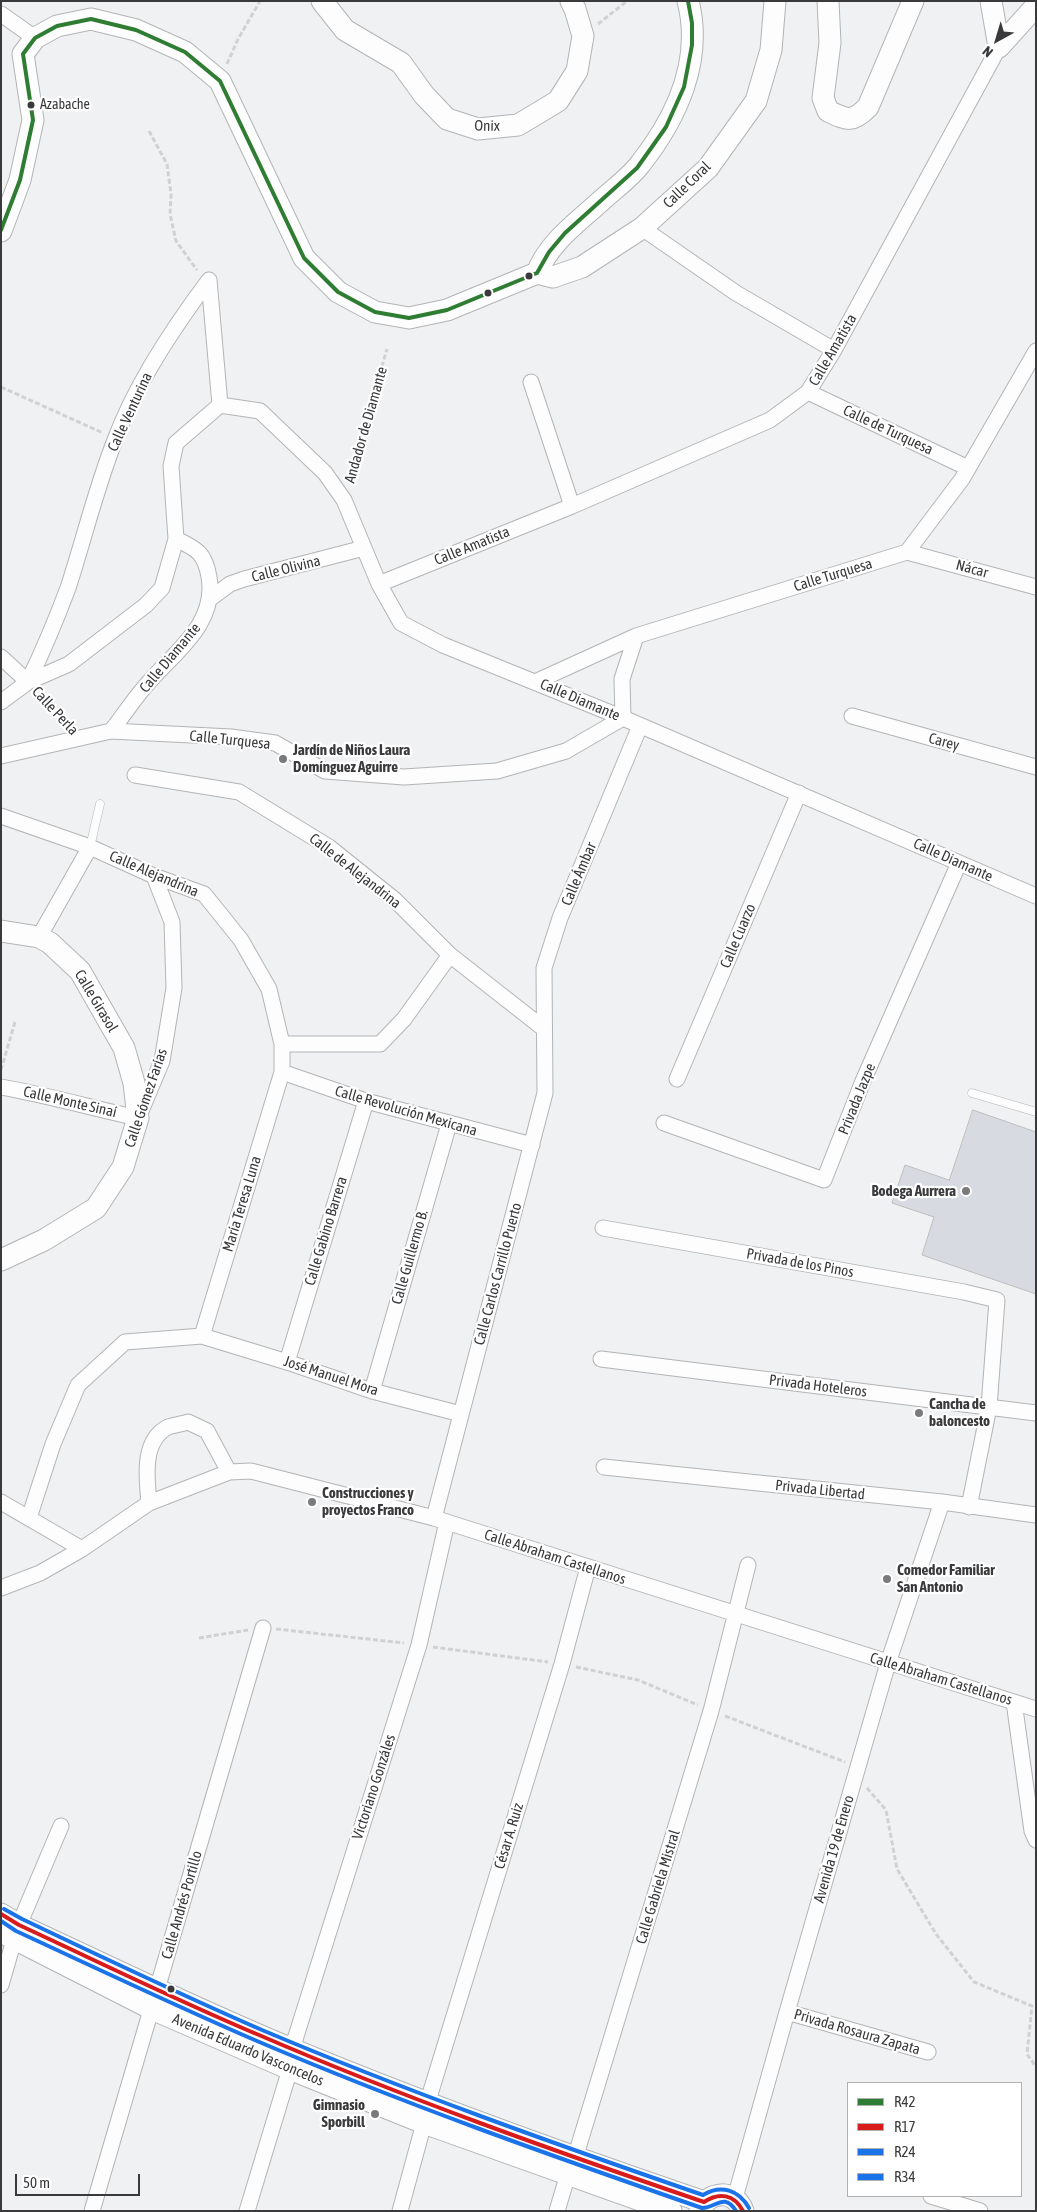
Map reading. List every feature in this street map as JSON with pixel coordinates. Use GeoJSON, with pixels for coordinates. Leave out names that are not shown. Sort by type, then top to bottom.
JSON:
{"type":"FeatureCollection","features":[{"type":"Feature","properties":{"kind":"street","name":"Onix"},"geometry":{"type":"LineString","coordinates":[[322,1],[345,30],[401,63],[424,96],[447,119],[478,129],[518,125],[558,101],[577,71],[583,36],[571,1]]}},
{"type":"Feature","properties":{"kind":"street"},"geometry":{"type":"LineString","coordinates":[[29,46],[57,26],[91,19],[136,30],[185,52],[220,81],[304,258],[338,292],[375,312],[409,318],[446,310],[537,273],[544,256],[571,227],[640,164],[672,116],[690,70],[693,22],[688,1]]}},
{"type":"Feature","properties":{"kind":"street","name":"Calle Coral"},"geometry":{"type":"LineString","coordinates":[[537,273],[553,277],[582,267],[642,228],[708,168],[756,101],[771,50],[775,1]]}},
{"type":"Feature","properties":{"kind":"street"},"geometry":{"type":"LineString","coordinates":[[828,1],[830,43],[823,98],[828,111],[846,120],[858,117],[868,107],[913,1]]}},
{"type":"Feature","properties":{"kind":"street"},"geometry":{"type":"LineString","coordinates":[[990,1],[1000,47]]}},
{"type":"Feature","properties":{"kind":"street","name":"Calle Amatista"},"geometry":{"type":"LineString","coordinates":[[379,584],[572,506],[770,420],[808,392],[834,350],[1000,47],[1036,6]]}},
{"type":"Feature","properties":{"kind":"street"},"geometry":{"type":"LineString","coordinates":[[1,14],[29,46],[33,120],[20,180],[1,231]]}},
{"type":"Feature","properties":{"kind":"street"},"geometry":{"type":"LineString","coordinates":[[642,228],[736,293],[834,350]]}},
{"type":"Feature","properties":{"kind":"street"},"geometry":{"type":"LineString","coordinates":[[1,657],[28,682],[69,664],[146,605],[162,588],[176,538],[171,466],[176,443],[220,405],[209,280]]}},
{"type":"Feature","properties":{"kind":"street","name":"Calle Venturina"},"geometry":{"type":"LineString","coordinates":[[1,702],[28,682],[48,640],[68,588],[115,438],[172,329],[209,280]]}},
{"type":"Feature","properties":{"kind":"street"},"geometry":{"type":"LineString","coordinates":[[908,552],[962,479],[1036,351]]}},
{"type":"Feature","properties":{"kind":"street"},"geometry":{"type":"LineString","coordinates":[[531,382],[572,506]]}},
{"type":"Feature","properties":{"kind":"street","name":"Calle de Turquesa"},"geometry":{"type":"LineString","coordinates":[[808,392],[968,468]]}},
{"type":"Feature","properties":{"kind":"street","name":"Calle Diamante"},"geometry":{"type":"LineString","coordinates":[[220,405],[260,410],[325,473],[344,500],[379,584],[401,623],[443,645],[623,718],[1036,896]]}},
{"type":"Feature","properties":{"kind":"street","name":"Calle Diamante"},"geometry":{"type":"LineString","coordinates":[[111,731],[149,682],[179,653],[204,619],[211,587],[207,562],[196,548],[176,538]]}},
{"type":"Feature","properties":{"kind":"street","name":"Calle Olivina"},"geometry":{"type":"LineString","coordinates":[[210,598],[230,584],[244,579],[364,548]]}},
{"type":"Feature","properties":{"kind":"street","name":"Nácar"},"geometry":{"type":"LineString","coordinates":[[908,552],[1036,587]]}},
{"type":"Feature","properties":{"kind":"street","name":"Calle Turquesa"},"geometry":{"type":"LineString","coordinates":[[535,682],[636,636],[908,552]]}},
{"type":"Feature","properties":{"kind":"street"},"geometry":{"type":"LineString","coordinates":[[623,718],[622,678],[636,636]]}},
{"type":"Feature","properties":{"kind":"street","name":"Carey"},"geometry":{"type":"LineString","coordinates":[[852,716],[1036,767]]}},
{"type":"Feature","properties":{"kind":"street","name":"Calle Turquesa"},"geometry":{"type":"LineString","coordinates":[[1,756],[111,731],[231,737],[275,743],[325,771],[404,776],[497,771],[566,751],[623,718]]}},
{"type":"Feature","properties":{"kind":"street","name":"Calle Ámbar"},"geometry":{"type":"LineString","coordinates":[[543,1028],[544,968],[560,918],[640,726]]}},
{"type":"Feature","properties":{"kind":"street","name":"Calle de Alejandrina"},"geometry":{"type":"LineString","coordinates":[[135,775],[239,792],[329,847],[395,900],[450,955],[543,1028]]}},
{"type":"Feature","properties":{"kind":"street","name":"Calle Cuarzo"},"geometry":{"type":"LineString","coordinates":[[677,1080],[799,793]]}},
{"type":"Feature","properties":{"kind":"street","name":"Calle Alejandrina"},"geometry":{"type":"LineString","coordinates":[[1,816],[90,847],[154,876],[204,894],[241,940],[269,989],[282,1044],[282,1072]]}},
{"type":"Feature","properties":{"kind":"street"},"geometry":{"type":"LineString","coordinates":[[39,937],[90,847]]}},
{"type":"Feature","properties":{"kind":"street","name":"Privada Jazpe"},"geometry":{"type":"LineString","coordinates":[[664,1123],[824,1180],[863,1081],[959,863]]}},
{"type":"Feature","properties":{"kind":"street","name":"Calle Gómez Farías"},"geometry":{"type":"LineString","coordinates":[[1,1260],[44,1240],[96,1208],[124,1167],[138,1118],[162,1061],[174,988],[172,922],[154,876]]}},
{"type":"Feature","properties":{"kind":"street","name":"Calle Girasol"},"geometry":{"type":"LineString","coordinates":[[1,931],[39,937],[50,943],[80,971],[124,1048],[134,1083],[138,1118]]}},
{"type":"Feature","properties":{"kind":"street"},"geometry":{"type":"LineString","coordinates":[[282,1044],[380,1044],[404,1019],[450,955]]}},
{"type":"Feature","properties":{"kind":"street","name":"Calle Carlos Carrillo Puerto"},"geometry":{"type":"LineString","coordinates":[[440,1520],[461,1414],[545,1094],[543,1028]]}},
{"type":"Feature","properties":{"kind":"street","name":"Calle Revolución Mexicana"},"geometry":{"type":"LineString","coordinates":[[282,1072],[366,1101],[532,1145]]}},
{"type":"Feature","properties":{"kind":"street","name":"María Teresa Luna"},"geometry":{"type":"LineString","coordinates":[[202,1336],[282,1072]]}},
{"type":"Feature","properties":{"kind":"street","name":"Calle Monte Sinaí"},"geometry":{"type":"LineString","coordinates":[[1,1087],[47,1095],[83,1106],[138,1118]]}},
{"type":"Feature","properties":{"kind":"street","name":"Calle Gabino Barrera"},"geometry":{"type":"LineString","coordinates":[[287,1362],[366,1101]]}},
{"type":"Feature","properties":{"kind":"street","name":"Calle Guillermo B."},"geometry":{"type":"LineString","coordinates":[[372,1391],[449,1124]]}},
{"type":"Feature","properties":{"kind":"street","name":"Privada de los Pinos"},"geometry":{"type":"LineString","coordinates":[[603,1228],[964,1292],[997,1300],[989,1408]]}},
{"type":"Feature","properties":{"kind":"street"},"geometry":{"type":"LineString","coordinates":[[29,1518],[53,1444],[78,1385],[125,1342],[202,1336]]}},
{"type":"Feature","properties":{"kind":"street","name":"José Manuel Mora"},"geometry":{"type":"LineString","coordinates":[[202,1336],[372,1391],[461,1414]]}},
{"type":"Feature","properties":{"kind":"street","name":"Privada Hoteleros"},"geometry":{"type":"LineString","coordinates":[[601,1358],[1036,1414]]}},
{"type":"Feature","properties":{"kind":"street"},"geometry":{"type":"LineString","coordinates":[[968,1507],[989,1408]]}},
{"type":"Feature","properties":{"kind":"street"},"geometry":{"type":"LineString","coordinates":[[149,1504],[146,1468],[152,1444],[167,1428],[188,1422],[207,1431],[229,1472]]}},
{"type":"Feature","properties":{"kind":"street","name":"Privada Libertad"},"geometry":{"type":"LineString","coordinates":[[604,1467],[942,1502],[1036,1516]]}},
{"type":"Feature","properties":{"kind":"street","name":"Calle Abraham Castellanos"},"geometry":{"type":"LineString","coordinates":[[6,1586],[40,1573],[82,1549],[149,1504],[229,1472],[251,1471],[440,1520],[1036,1709]]}},
{"type":"Feature","properties":{"kind":"street"},"geometry":{"type":"LineString","coordinates":[[1,1502],[82,1549]]}},
{"type":"Feature","properties":{"kind":"street","name":"Avenida 19 de Enero"},"geometry":{"type":"LineString","coordinates":[[739,2204],[786,2012],[888,1663],[942,1502]]}},
{"type":"Feature","properties":{"kind":"street","name":"Victoriano Gonzáles"},"geometry":{"type":"LineString","coordinates":[[247,2211],[291,2059],[419,1645],[440,1520]]}},
{"type":"Feature","properties":{"kind":"street","name":"Calle Gabriela Mistral"},"geometry":{"type":"LineString","coordinates":[[557,2211],[711,1711],[748,1565]]}},
{"type":"Feature","properties":{"kind":"street","name":"César A. Ruiz"},"geometry":{"type":"LineString","coordinates":[[400,2211],[426,2113],[562,1664],[588,1567]]}},
{"type":"Feature","properties":{"kind":"street","name":"Calle Andrés Portillo"},"geometry":{"type":"LineString","coordinates":[[92,2211],[263,1628]]}},
{"type":"Feature","properties":{"kind":"street"},"geometry":{"type":"LineString","coordinates":[[1014,1702],[1032,1831],[1036,1840]]}},
{"type":"Feature","properties":{"kind":"street"},"geometry":{"type":"LineString","coordinates":[[1,1985],[9,1928],[61,1826]]}},
{"type":"Feature","properties":{"kind":"street","name":"Avenida Eduardo Vasconcelos"},"geometry":{"type":"LineString","coordinates":[[9,1928],[155,1999],[291,2059],[426,2113],[572,2166],[702,2206]]}},
{"type":"Feature","properties":{"kind":"street","name":"Privada Rosaura Zapata"},"geometry":{"type":"LineString","coordinates":[[786,2012],[928,2052]]}},
{"type":"Feature","properties":{"kind":"street","name":"Avenida Eduardo Vasconcelos"},"geometry":{"type":"LineString","coordinates":[[572,2166],[671,2211]]}},
{"type":"Feature","properties":{"kind":"street"},"geometry":{"type":"LineString","coordinates":[[702,2206],[718,2194],[739,2204]]}},
{"type":"Feature","properties":{"kind":"street"},"geometry":{"type":"LineString","coordinates":[[934,2197],[980,2211]]}},
{"type":"Feature","properties":{"kind":"lane"},"geometry":{"type":"LineString","coordinates":[[90,847],[100,804]]}},
{"type":"Feature","properties":{"kind":"lane"},"geometry":{"type":"LineString","coordinates":[[972,1093],[1036,1112]]}},
{"type":"Feature","properties":{"kind":"path"},"geometry":{"type":"LineString","coordinates":[[220,81],[238,39],[260,1]]}},
{"type":"Feature","properties":{"kind":"path"},"geometry":{"type":"LineString","coordinates":[[583,36],[627,1]]}},
{"type":"Feature","properties":{"kind":"path"},"geometry":{"type":"LineString","coordinates":[[149,131],[167,164],[171,194],[170,214],[176,242],[193,267],[209,280]]}},
{"type":"Feature","properties":{"kind":"path","name":"Andador de Diamante"},"geometry":{"type":"LineString","coordinates":[[344,500],[387,349]]}},
{"type":"Feature","properties":{"kind":"path"},"geometry":{"type":"LineString","coordinates":[[1,386],[115,438]]}},
{"type":"Feature","properties":{"kind":"path","name":"Calle Perla"},"geometry":{"type":"LineString","coordinates":[[28,682],[81,739]]}},
{"type":"Feature","properties":{"kind":"path"},"geometry":{"type":"LineString","coordinates":[[1,1070],[15,1022]]}},
{"type":"Feature","properties":{"kind":"path"},"geometry":{"type":"LineString","coordinates":[[199,1638],[263,1628],[419,1645],[562,1664],[638,1680],[711,1711],[844,1761],[886,1810],[897,1869],[936,1934],[974,1982],[1032,2006],[1027,2054],[1036,2066]]}},
{"type":"Feature","properties":{"kind":"building","name":"Bodega Aurrera"},"geometry":{"type":"Polygon","coordinates":[[[973,1110],[1036,1132],[1036,1294],[922,1255],[934,1217],[892,1203],[905,1165],[949,1180],[973,1110]]]}},
{"type":"Feature","properties":{"kind":"transit line","name":"R42"},"geometry":{"type":"LineString","coordinates":[[23,54],[35,38],[57,26],[91,19],[136,30],[185,52],[220,81],[304,258],[338,292],[375,312],[409,318],[447,310],[537,273],[549,252],[565,233],[637,168],[666,127],[684,87],[692,45],[692,23],[688,1]]}},
{"type":"Feature","properties":{"kind":"transit line","name":"R42"},"geometry":{"type":"LineString","coordinates":[[1,230],[20,180],[33,120],[23,54]]}},
{"type":"Feature","properties":{"kind":"transit line","name":"R34"},"geometry":{"type":"LineString","coordinates":[[4,1909],[172,1990],[316,2053],[481,2116],[703,2195],[716,2190],[735,2193],[749,2208]]}},
{"type":"Feature","properties":{"kind":"transit line","name":"R17"},"geometry":{"type":"LineString","coordinates":[[1,1914],[19,1925],[199,2009],[314,2058],[424,2102],[704,2202],[715,2197],[726,2196],[735,2201],[743,2211]]}},
{"type":"Feature","properties":{"kind":"transit line","name":"R24"},"geometry":{"type":"LineString","coordinates":[[1,1921],[16,1931],[196,2014],[367,2086],[534,2149],[702,2208],[724,2202],[732,2205],[736,2211]]}},
{"type":"Feature","properties":{"kind":"place","name":"Azabache"},"geometry":{"type":"Point","coordinates":[31,105]}},
{"type":"Feature","properties":{"kind":"place","name":"Jardín de Niños Laura Domínguez Aguirre"},"geometry":{"type":"Point","coordinates":[283,759]}},
{"type":"Feature","properties":{"kind":"place","name":"Bodega Aurrera"},"geometry":{"type":"Point","coordinates":[966,1191]}},
{"type":"Feature","properties":{"kind":"place","name":"Cancha de baloncesto"},"geometry":{"type":"Point","coordinates":[919,1413]}},
{"type":"Feature","properties":{"kind":"place","name":"Construcciones y proyectos Franco"},"geometry":{"type":"Point","coordinates":[312,1502]}},
{"type":"Feature","properties":{"kind":"place","name":"Comedor Familiar San Antonio"},"geometry":{"type":"Point","coordinates":[887,1579]}},
{"type":"Feature","properties":{"kind":"place","name":"Gimnasio Sporbill"},"geometry":{"type":"Point","coordinates":[375,2114]}}]}
